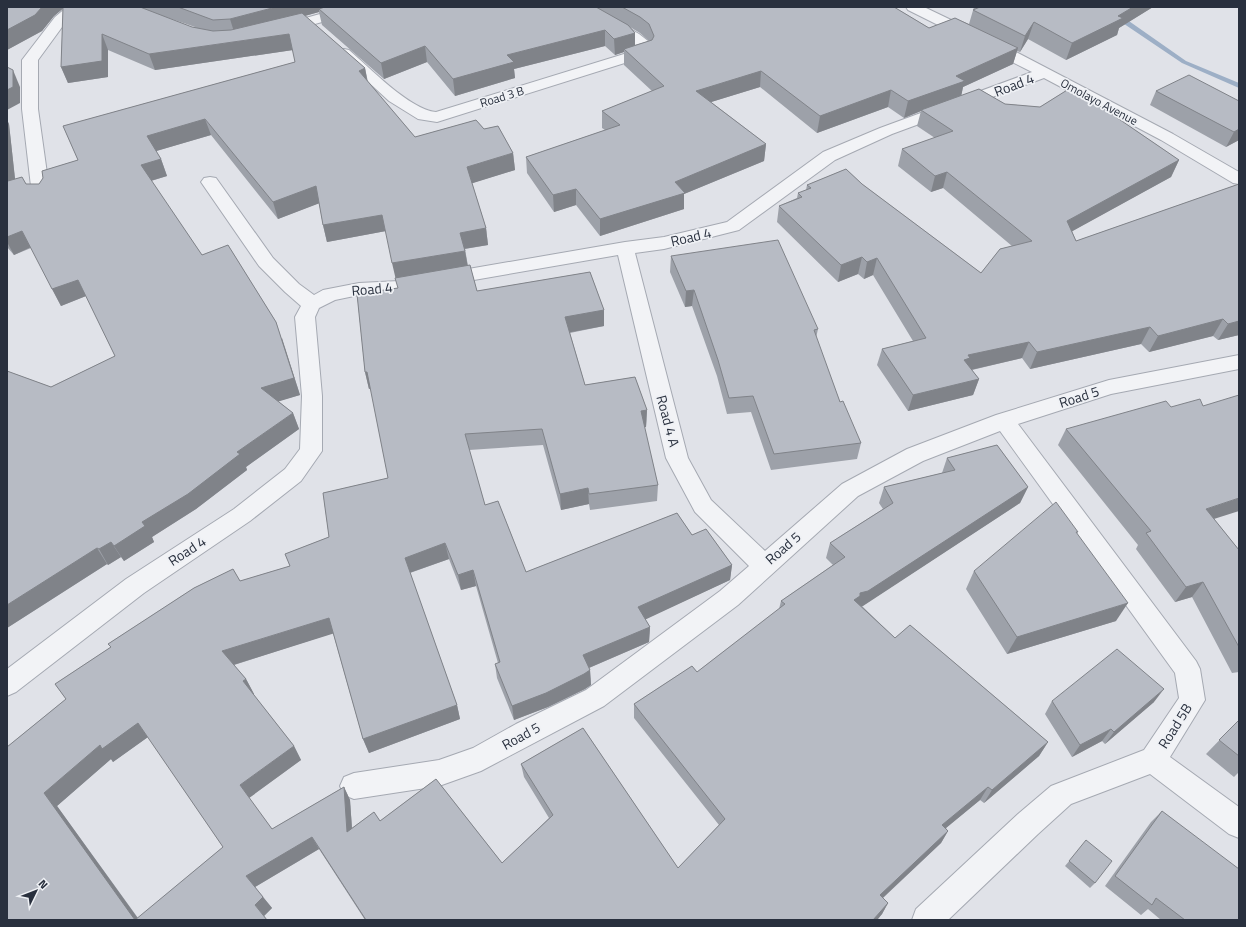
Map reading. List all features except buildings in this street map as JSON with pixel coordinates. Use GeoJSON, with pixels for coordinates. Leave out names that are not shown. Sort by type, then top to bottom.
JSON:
{"type":"FeatureCollection","features":[{"type":"Feature","properties":{"kind":"street"},"geometry":{"type":"LineString","coordinates":[[41,196],[30,109],[30,60],[60,20],[76,7]]}},
{"type":"Feature","properties":{"kind":"street"},"geometry":{"type":"LineString","coordinates":[[272,31],[361,7]]}},
{"type":"Feature","properties":{"kind":"street","name":"Road 3 B"},"geometry":{"type":"LineString","coordinates":[[332,43],[395,98],[424,116],[437,117],[645,52],[644,44],[582,7]]}},
{"type":"Feature","properties":{"kind":"street","name":"Omolayo Avenue"},"geometry":{"type":"LineString","coordinates":[[913,7],[994,46],[1167,137],[1239,180]]}},
{"type":"Feature","properties":{"kind":"street"},"geometry":{"type":"LineString","coordinates":[[309,22],[321,32]]}},
{"type":"Feature","properties":{"kind":"street","name":"Road 4"},"geometry":{"type":"LineString","coordinates":[[7,684],[134,586],[242,515],[293,475],[311,451],[312,396],[305,317],[312,304],[330,295],[359,289],[400,287],[625,248],[664,244],[709,234],[733,226],[886,131],[974,100],[1044,73]]}},
{"type":"Feature","properties":{"kind":"street"},"geometry":{"type":"LineString","coordinates":[[210,182],[266,262],[292,288],[312,304]]}},
{"type":"Feature","properties":{"kind":"street","name":"Road 4 A"},"geometry":{"type":"LineString","coordinates":[[625,248],[655,374],[678,458],[703,506],[764,565]]}},
{"type":"Feature","properties":{"kind":"street","name":"Road 5"},"geometry":{"type":"LineString","coordinates":[[354,786],[439,773],[481,758],[525,732],[595,698],[729,598],[764,565],[850,490],[915,454],[1004,421],[1109,387],[1239,362]]}},
{"type":"Feature","properties":{"kind":"street","name":"Road 5B"},"geometry":{"type":"LineString","coordinates":[[927,920],[1028,824],[1061,795],[1153,760],[1192,700],[1187,669],[1004,421]]}},
{"type":"Feature","properties":{"kind":"street"},"geometry":{"type":"LineString","coordinates":[[1153,760],[1239,824]]}},
{"type":"Feature","properties":{"kind":"waterway"},"geometry":{"type":"LineString","coordinates":[[1102,7],[1114,13],[1184,62],[1239,86]]}}]}
